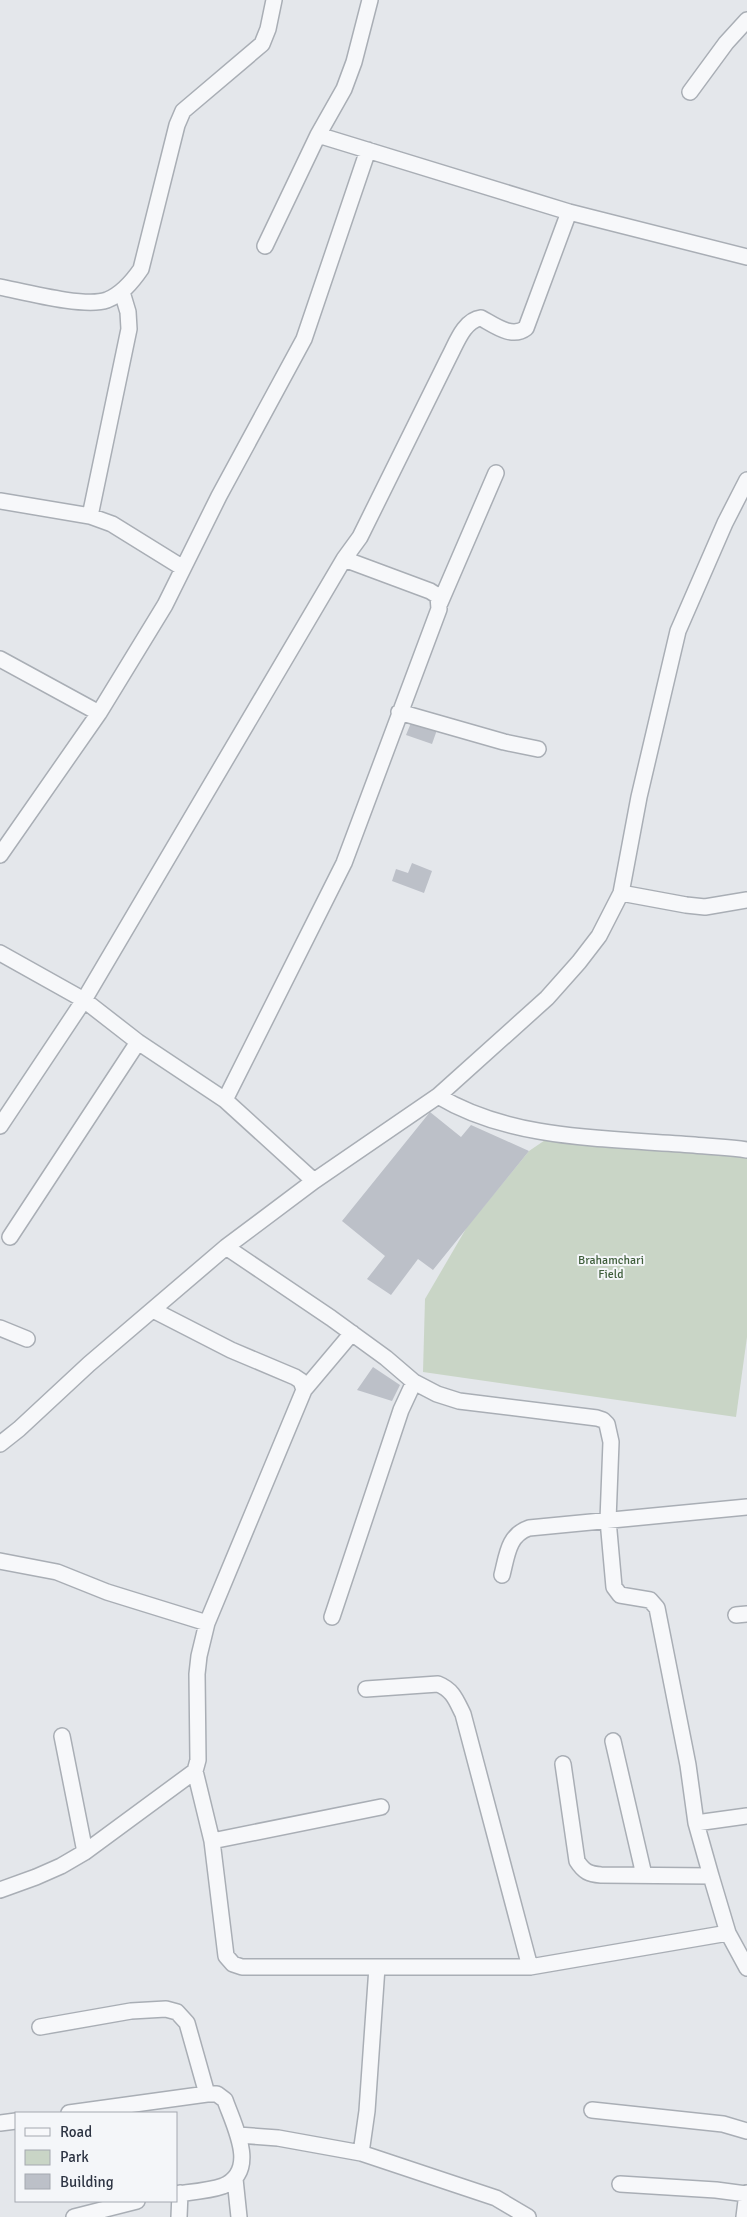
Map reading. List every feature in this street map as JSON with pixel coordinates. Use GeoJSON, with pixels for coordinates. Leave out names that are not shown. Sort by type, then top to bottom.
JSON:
{"type":"FeatureCollection","features":[{"type":"Feature","properties":{"kind":"street"},"geometry":{"type":"LineString","coordinates":[[0,288],[82,302],[106,301],[122,292],[141,270],[177,125],[183,111],[262,44],[268,29],[274,0]]}},
{"type":"Feature","properties":{"kind":"street"},"geometry":{"type":"LineString","coordinates":[[265,246],[318,135],[344,89],[354,62],[370,0]]}},
{"type":"Feature","properties":{"kind":"street"},"geometry":{"type":"LineString","coordinates":[[690,92],[726,43],[747,20]]}},
{"type":"Feature","properties":{"kind":"street"},"geometry":{"type":"LineString","coordinates":[[318,135],[569,212],[747,257]]}},
{"type":"Feature","properties":{"kind":"street"},"geometry":{"type":"LineString","coordinates":[[0,855],[99,713],[165,605],[219,496],[304,338],[368,150]]}},
{"type":"Feature","properties":{"kind":"street"},"geometry":{"type":"LineString","coordinates":[[0,1126],[84,1000],[344,559],[360,537],[448,357],[465,328],[471,321],[481,318],[513,333],[526,328],[569,212]]}},
{"type":"Feature","properties":{"kind":"street"},"geometry":{"type":"LineString","coordinates":[[90,516],[129,329],[128,312],[122,292]]}},
{"type":"Feature","properties":{"kind":"street"},"geometry":{"type":"LineString","coordinates":[[225,1100],[344,863],[440,603],[496,473]]}},
{"type":"Feature","properties":{"kind":"street"},"geometry":{"type":"LineString","coordinates":[[0,1444],[226,1247],[314,1180],[438,1096],[547,998],[579,962],[599,936],[621,893],[639,797],[678,631],[747,480]]}},
{"type":"Feature","properties":{"kind":"street"},"geometry":{"type":"LineString","coordinates":[[0,501],[90,516],[112,524],[183,568]]}},
{"type":"Feature","properties":{"kind":"street"},"geometry":{"type":"LineString","coordinates":[[344,559],[430,591],[438,596],[440,603]]}},
{"type":"Feature","properties":{"kind":"street"},"geometry":{"type":"LineString","coordinates":[[0,660],[99,713]]}},
{"type":"Feature","properties":{"kind":"street"},"geometry":{"type":"LineString","coordinates":[[399,712],[504,742],[538,749]]}},
{"type":"Feature","properties":{"kind":"street"},"geometry":{"type":"LineString","coordinates":[[621,893],[686,906],[705,907],[747,900]]}},
{"type":"Feature","properties":{"kind":"street"},"geometry":{"type":"LineString","coordinates":[[0,953],[84,1000],[138,1042],[225,1100],[314,1180]]}},
{"type":"Feature","properties":{"kind":"street"},"geometry":{"type":"LineString","coordinates":[[10,1237],[138,1042]]}},
{"type":"Feature","properties":{"kind":"street"},"geometry":{"type":"LineString","coordinates":[[438,1096],[458,1108],[485,1119],[554,1134],[747,1150]]}},
{"type":"Feature","properties":{"kind":"street"},"geometry":{"type":"LineString","coordinates":[[226,1247],[352,1333],[414,1382],[437,1394],[459,1401],[603,1420],[609,1431],[611,1442],[608,1520],[614,1587],[616,1592],[626,1597],[650,1600],[656,1608],[688,1765],[696,1823],[728,1933],[747,1968]]}},
{"type":"Feature","properties":{"kind":"street"},"geometry":{"type":"LineString","coordinates":[[153,1310],[231,1350],[295,1377],[301,1381],[304,1390]]}},
{"type":"Feature","properties":{"kind":"street"},"geometry":{"type":"LineString","coordinates":[[0,1328],[27,1340]]}},
{"type":"Feature","properties":{"kind":"street"},"geometry":{"type":"LineString","coordinates":[[352,1333],[304,1390],[208,1623],[199,1656],[197,1674],[198,1760],[195,1771],[212,1841],[226,1956],[233,1964],[242,1967],[530,1967],[728,1933]]}},
{"type":"Feature","properties":{"kind":"street"},"geometry":{"type":"LineString","coordinates":[[332,1617],[401,1410],[414,1382]]}},
{"type":"Feature","properties":{"kind":"street"},"geometry":{"type":"LineString","coordinates":[[502,1576],[513,1537],[520,1531],[529,1528],[747,1507]]}},
{"type":"Feature","properties":{"kind":"street"},"geometry":{"type":"LineString","coordinates":[[0,1561],[57,1572],[107,1592],[208,1623]]}},
{"type":"Feature","properties":{"kind":"street"},"geometry":{"type":"LineString","coordinates":[[366,1689],[438,1684],[448,1688],[455,1696],[463,1714],[530,1967]]}},
{"type":"Feature","properties":{"kind":"street"},"geometry":{"type":"LineString","coordinates":[[62,1736],[85,1852]]}},
{"type":"Feature","properties":{"kind":"street"},"geometry":{"type":"LineString","coordinates":[[613,1741],[644,1875]]}},
{"type":"Feature","properties":{"kind":"street"},"geometry":{"type":"LineString","coordinates":[[563,1764],[577,1861],[583,1870],[589,1874],[601,1875],[711,1876]]}},
{"type":"Feature","properties":{"kind":"street"},"geometry":{"type":"LineString","coordinates":[[0,1890],[61,1866],[85,1852],[195,1771]]}},
{"type":"Feature","properties":{"kind":"street"},"geometry":{"type":"LineString","coordinates":[[212,1841],[381,1807]]}},
{"type":"Feature","properties":{"kind":"street"},"geometry":{"type":"LineString","coordinates":[[696,1823],[747,1816]]}},
{"type":"Feature","properties":{"kind":"street"},"geometry":{"type":"LineString","coordinates":[[361,2154],[367,2110],[377,1967]]}},
{"type":"Feature","properties":{"kind":"street"},"geometry":{"type":"LineString","coordinates":[[40,2027],[131,2011],[166,2009],[178,2012],[187,2024],[207,2094]]}},
{"type":"Feature","properties":{"kind":"street"},"geometry":{"type":"LineString","coordinates":[[76,2112],[207,2094],[217,2094],[225,2100],[238,2135],[242,2154],[242,2169],[235,2179],[221,2187],[178,2194],[179,2217]]}},
{"type":"Feature","properties":{"kind":"street"},"geometry":{"type":"LineString","coordinates":[[592,2110],[724,2124],[747,2131]]}},
{"type":"Feature","properties":{"kind":"street"},"geometry":{"type":"LineString","coordinates":[[0,2123],[15,2121]]}},
{"type":"Feature","properties":{"kind":"street"},"geometry":{"type":"LineString","coordinates":[[238,2135],[278,2138],[361,2154],[496,2198],[528,2217]]}},
{"type":"Feature","properties":{"kind":"street"},"geometry":{"type":"LineString","coordinates":[[235,2179],[239,2217]]}},
{"type":"Feature","properties":{"kind":"street"},"geometry":{"type":"LineString","coordinates":[[620,2184],[747,2193],[744,2217]]}},
{"type":"Feature","properties":{"kind":"street"},"geometry":{"type":"LineString","coordinates":[[74,2217],[133,2202]]}},
{"type":"Feature","properties":{"kind":"green space","name":"Brahamchari Field"},"geometry":{"type":"Polygon","coordinates":[[[554,1134],[747,1150],[747,1337],[736,1417],[423,1372],[425,1299],[467,1227],[529,1151],[554,1134]]]}},
{"type":"Feature","properties":{"kind":"building"},"geometry":{"type":"Polygon","coordinates":[[[413,718],[438,727],[432,744],[406,735],[413,718]]]}},
{"type":"Feature","properties":{"kind":"building"},"geometry":{"type":"Polygon","coordinates":[[[412,863],[432,871],[424,893],[392,881],[396,869],[408,873],[412,863]]]}},
{"type":"Feature","properties":{"kind":"building"},"geometry":{"type":"Polygon","coordinates":[[[430,1112],[461,1137],[471,1125],[529,1151],[433,1270],[418,1259],[391,1295],[367,1279],[385,1256],[342,1221],[430,1112]]]}},
{"type":"Feature","properties":{"kind":"building"},"geometry":{"type":"Polygon","coordinates":[[[373,1367],[400,1385],[392,1401],[357,1390],[373,1367]]]}}]}
